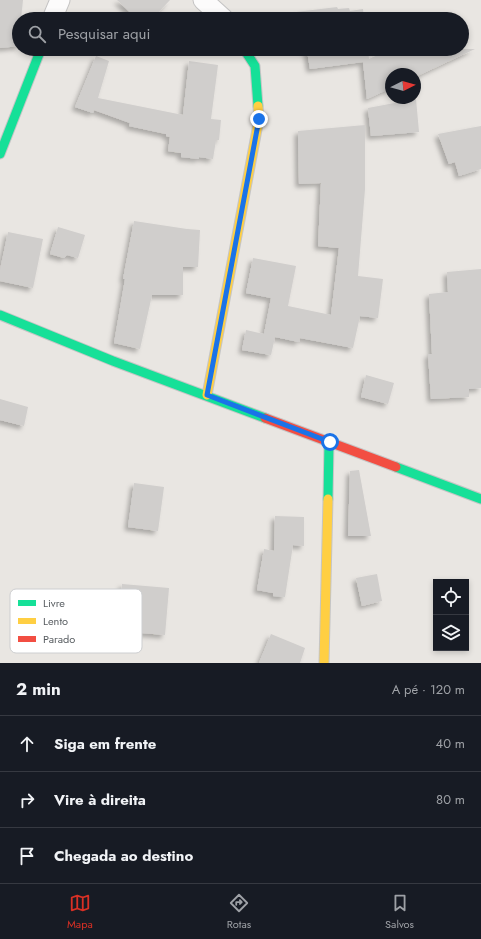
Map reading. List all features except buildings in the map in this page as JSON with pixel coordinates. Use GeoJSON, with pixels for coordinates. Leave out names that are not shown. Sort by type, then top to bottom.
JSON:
{"type":"FeatureCollection","features":[{"type":"Feature","properties":{"kind":"street"},"geometry":{"type":"LineString","coordinates":[[55,12],[60,0]]}},
{"type":"Feature","properties":{"kind":"street"},"geometry":{"type":"LineString","coordinates":[[203,0],[216,12]]}},
{"type":"Feature","properties":{"kind":"street"},"geometry":{"type":"LineString","coordinates":[[0,154],[38,56]]}},
{"type":"Feature","properties":{"kind":"street"},"geometry":{"type":"LineString","coordinates":[[207,395],[259,119],[255,66],[249,56]]}},
{"type":"Feature","properties":{"kind":"street"},"geometry":{"type":"LineString","coordinates":[[0,315],[113,361],[481,499]]}},
{"type":"Feature","properties":{"kind":"street"},"geometry":{"type":"LineString","coordinates":[[324,663],[330,442]]}},
{"type":"Feature","properties":{"kind":"traffic: fast"},"geometry":{"type":"LineString","coordinates":[[0,154],[38,56]]}},
{"type":"Feature","properties":{"kind":"traffic: fast"},"geometry":{"type":"LineString","coordinates":[[249,56],[255,66],[258,106]]}},
{"type":"Feature","properties":{"kind":"traffic: fast"},"geometry":{"type":"LineString","coordinates":[[0,315],[113,361],[265,418]]}},
{"type":"Feature","properties":{"kind":"traffic: fast"},"geometry":{"type":"LineString","coordinates":[[328,499],[329,442]]}},
{"type":"Feature","properties":{"kind":"traffic: fast"},"geometry":{"type":"LineString","coordinates":[[396,467],[481,499]]}},
{"type":"Feature","properties":{"kind":"traffic: slow"},"geometry":{"type":"LineString","coordinates":[[207,395],[259,119],[258,106]]}},
{"type":"Feature","properties":{"kind":"traffic: slow"},"geometry":{"type":"LineString","coordinates":[[324,663],[328,499]]}},
{"type":"Feature","properties":{"kind":"traffic: jam"},"geometry":{"type":"LineString","coordinates":[[265,418],[396,467]]}},
{"type":"Feature","properties":{"kind":"route"},"geometry":{"type":"LineString","coordinates":[[259,119],[207,395],[330,442]]}}]}
